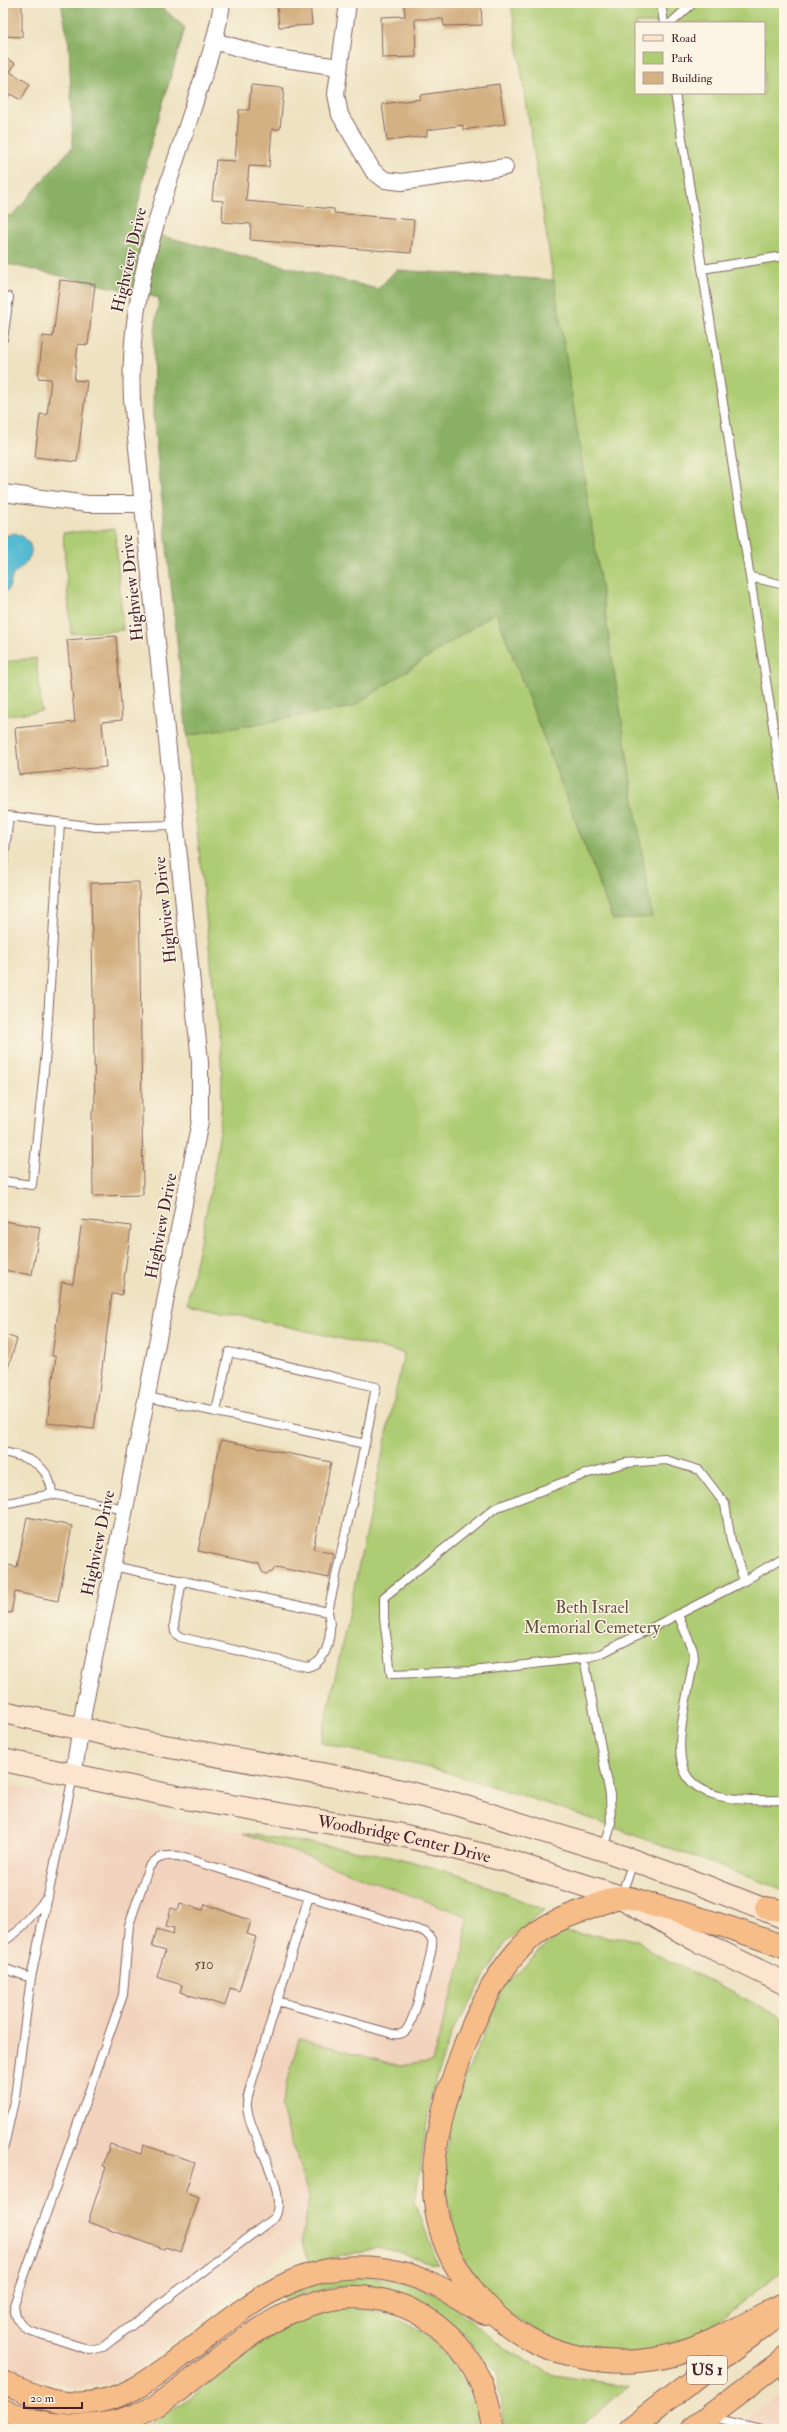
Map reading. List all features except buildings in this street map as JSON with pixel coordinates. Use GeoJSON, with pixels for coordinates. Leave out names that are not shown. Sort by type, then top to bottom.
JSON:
{"type":"FeatureCollection","features":[{"type":"Feature","properties":{"kind":"highway"},"geometry":{"type":"LineString","coordinates":[[507,2325],[470,2287],[452,2261],[441,2234],[433,2185],[434,2151],[441,2117],[473,2025],[505,1967],[524,1944],[544,1928],[565,1918],[621,1897],[707,1919],[784,1948]]}},
{"type":"Feature","properties":{"kind":"highway"},"geometry":{"type":"LineString","coordinates":[[7,2382],[36,2397],[70,2403],[93,2402],[122,2395],[150,2380],[274,2289],[303,2276],[334,2268],[365,2267],[408,2274],[433,2284],[533,2341],[565,2354],[604,2362],[639,2361],[665,2357],[696,2347],[784,2304]]}},
{"type":"Feature","properties":{"kind":"highway"},"geometry":{"type":"LineString","coordinates":[[3,2410],[27,2420],[58,2427],[87,2428],[117,2424],[158,2405],[287,2312],[314,2302],[354,2297],[382,2300],[413,2311],[429,2319],[458,2344],[482,2382],[490,2405],[493,2429]]}},
{"type":"Feature","properties":{"kind":"highway","name":"US 1"},"geometry":{"type":"LineString","coordinates":[[629,2429],[784,2311]]}},
{"type":"Feature","properties":{"kind":"highway","name":"US 1"},"geometry":{"type":"LineString","coordinates":[[700,2423],[783,2366]]}},
{"type":"Feature","properties":{"kind":"street","name":"Highview Drive"},"geometry":{"type":"LineString","coordinates":[[73,1776],[80,1730],[198,1135],[201,1107],[200,1062],[142,504],[131,376],[132,343],[137,300],[154,229],[214,41],[222,3]]}},
{"type":"Feature","properties":{"kind":"street"},"geometry":{"type":"LineString","coordinates":[[348,3],[336,94],[337,108],[373,172],[385,180],[402,182],[505,167]]}},
{"type":"Feature","properties":{"kind":"street"},"geometry":{"type":"LineString","coordinates":[[214,41],[270,57],[339,67]]}},
{"type":"Feature","properties":{"kind":"street"},"geometry":{"type":"LineString","coordinates":[[3,493],[88,504],[142,504]]}},
{"type":"Feature","properties":{"kind":"street"},"geometry":{"type":"LineString","coordinates":[[3,1712],[80,1730],[316,1772],[388,1787],[484,1812],[604,1850],[778,1912]]}},
{"type":"Feature","properties":{"kind":"street","name":"Woodbridge Center Drive"},"geometry":{"type":"LineString","coordinates":[[3,1760],[178,1797],[411,1837],[508,1861],[621,1897],[696,1940],[784,1983]]}},
{"type":"Feature","properties":{"kind":"lane"},"geometry":{"type":"LineString","coordinates":[[661,3],[664,22]]}},
{"type":"Feature","properties":{"kind":"lane"},"geometry":{"type":"LineString","coordinates":[[672,22],[693,3]]}},
{"type":"Feature","properties":{"kind":"lane"},"geometry":{"type":"LineString","coordinates":[[675,94],[784,797]]}},
{"type":"Feature","properties":{"kind":"lane"},"geometry":{"type":"LineString","coordinates":[[702,269],[784,256]]}},
{"type":"Feature","properties":{"kind":"lane"},"geometry":{"type":"LineString","coordinates":[[3,339],[9,297]]}},
{"type":"Feature","properties":{"kind":"lane"},"geometry":{"type":"LineString","coordinates":[[750,577],[784,585]]}},
{"type":"Feature","properties":{"kind":"lane"},"geometry":{"type":"LineString","coordinates":[[3,866],[9,816],[60,823],[109,827],[176,824]]}},
{"type":"Feature","properties":{"kind":"lane"},"geometry":{"type":"LineString","coordinates":[[3,1181],[32,1185],[36,1164],[46,1051],[60,823]]}},
{"type":"Feature","properties":{"kind":"lane"},"geometry":{"type":"LineString","coordinates":[[182,1580],[174,1625],[175,1632],[180,1637],[299,1665],[314,1665],[322,1658],[331,1623],[328,1612],[376,1387],[229,1352],[216,1412]]}},
{"type":"Feature","properties":{"kind":"lane"},"geometry":{"type":"LineString","coordinates":[[147,1397],[365,1444]]}},
{"type":"Feature","properties":{"kind":"lane"},"geometry":{"type":"LineString","coordinates":[[3,1452],[23,1457],[44,1470],[51,1481],[52,1494]]}},
{"type":"Feature","properties":{"kind":"lane"},"geometry":{"type":"LineString","coordinates":[[744,1581],[731,1540],[725,1504],[699,1470],[666,1460],[625,1463],[586,1474],[495,1508],[384,1597],[384,1618],[390,1674],[473,1671],[584,1658],[608,1650],[678,1615],[744,1581],[784,1557]]}},
{"type":"Feature","properties":{"kind":"lane"},"geometry":{"type":"LineString","coordinates":[[3,1504],[52,1494],[125,1509]]}},
{"type":"Feature","properties":{"kind":"lane"},"geometry":{"type":"LineString","coordinates":[[113,1566],[328,1612]]}},
{"type":"Feature","properties":{"kind":"lane"},"geometry":{"type":"LineString","coordinates":[[678,1615],[693,1650],[694,1659],[679,1742],[681,1764],[687,1776],[703,1792],[716,1796],[766,1801],[784,1800]]}},
{"type":"Feature","properties":{"kind":"lane"},"geometry":{"type":"LineString","coordinates":[[584,1658],[611,1801],[611,1825],[604,1850]]}},
{"type":"Feature","properties":{"kind":"lane"},"geometry":{"type":"LineString","coordinates":[[3,2150],[15,2097],[31,1978],[73,1776]]}},
{"type":"Feature","properties":{"kind":"lane"},"geometry":{"type":"LineString","coordinates":[[277,2001],[396,2034],[402,2033],[408,2028],[434,1945],[427,1934],[309,1896],[178,1856],[160,1857],[152,1862],[148,1869],[130,1925],[123,1995],[14,2305],[16,2316],[22,2326],[28,2330],[84,2348],[96,2350],[103,2347],[275,2217],[278,2206],[277,2191],[250,2123],[247,2105],[277,2001],[309,1896]]}},
{"type":"Feature","properties":{"kind":"lane"},"geometry":{"type":"LineString","coordinates":[[621,1897],[633,1860]]}},
{"type":"Feature","properties":{"kind":"lane"},"geometry":{"type":"LineString","coordinates":[[3,1942],[22,1928],[49,1896]]}},
{"type":"Feature","properties":{"kind":"lane"},"geometry":{"type":"LineString","coordinates":[[3,1968],[31,1978]]}},
{"type":"Feature","properties":{"kind":"lane"},"geometry":{"type":"LineString","coordinates":[[700,2423],[761,2429]]}},
{"type":"Feature","properties":{"kind":"shaded area"},"geometry":{"type":"Polygon","coordinates":[[[3,1783],[82,1801],[243,1833],[467,1916],[464,1952],[432,2061],[400,2066],[299,2038],[281,2107],[309,2198],[301,2240],[123,2381],[72,2388],[3,2367],[3,1783]]]}},
{"type":"Feature","properties":{"kind":"shaded area"},"geometry":{"type":"Polygon","coordinates":[[[784,2389],[784,2429],[734,2429],[784,2389]]]}},
{"type":"Feature","properties":{"kind":"green space"},"geometry":{"type":"Polygon","coordinates":[[[61,3],[157,3],[185,28],[150,147],[133,229],[378,289],[396,270],[554,280],[652,917],[613,920],[496,612],[352,707],[187,736],[153,414],[154,341],[159,298],[3,263],[3,215],[12,216],[73,146],[69,44],[61,3]]]}},
{"type":"Feature","properties":{"kind":"green space","name":"Beth Israel Memorial Cemetery"},"geometry":{"type":"Polygon","coordinates":[[[511,3],[784,3],[784,1890],[558,1807],[439,1770],[321,1743],[404,1353],[187,1304],[212,1183],[217,1152],[222,1091],[221,1060],[187,736],[352,707],[496,612],[613,920],[651,917],[511,3]]]}},
{"type":"Feature","properties":{"kind":"green space"},"geometry":{"type":"Polygon","coordinates":[[[115,529],[123,630],[71,634],[63,533],[115,529]]]}},
{"type":"Feature","properties":{"kind":"green space"},"geometry":{"type":"Polygon","coordinates":[[[36,658],[42,711],[3,716],[3,662],[36,658]]]}},
{"type":"Feature","properties":{"kind":"green space"},"geometry":{"type":"Polygon","coordinates":[[[243,1833],[391,1856],[461,1875],[544,1910],[506,1942],[451,2033],[432,2091],[415,2202],[438,2265],[379,2247],[309,2264],[301,2240],[309,2198],[281,2107],[299,2038],[400,2066],[432,2061],[464,1952],[467,1916],[243,1833]]]}},
{"type":"Feature","properties":{"kind":"green space"},"geometry":{"type":"Polygon","coordinates":[[[560,1932],[638,1940],[651,1952],[784,2018],[784,2270],[696,2337],[634,2354],[563,2345],[500,2309],[457,2252],[442,2167],[458,2094],[504,1986],[560,1932]]]}},
{"type":"Feature","properties":{"kind":"green space"},"geometry":{"type":"Polygon","coordinates":[[[370,2276],[423,2288],[449,2303],[503,2347],[553,2375],[628,2386],[577,2429],[504,2429],[497,2373],[463,2334],[444,2318],[386,2290],[349,2286],[327,2288],[303,2294],[285,2301],[283,2295],[321,2281],[370,2276]]]}},
{"type":"Feature","properties":{"kind":"green space"},"geometry":{"type":"Polygon","coordinates":[[[348,2307],[389,2314],[425,2334],[448,2357],[479,2406],[477,2429],[141,2429],[194,2395],[263,2342],[303,2317],[348,2307]]]}},
{"type":"Feature","properties":{"kind":"water"},"geometry":{"type":"Polygon","coordinates":[[[14,533],[20,535],[28,541],[31,554],[25,564],[13,575],[8,590],[3,593],[3,537],[14,533]]]}}]}
